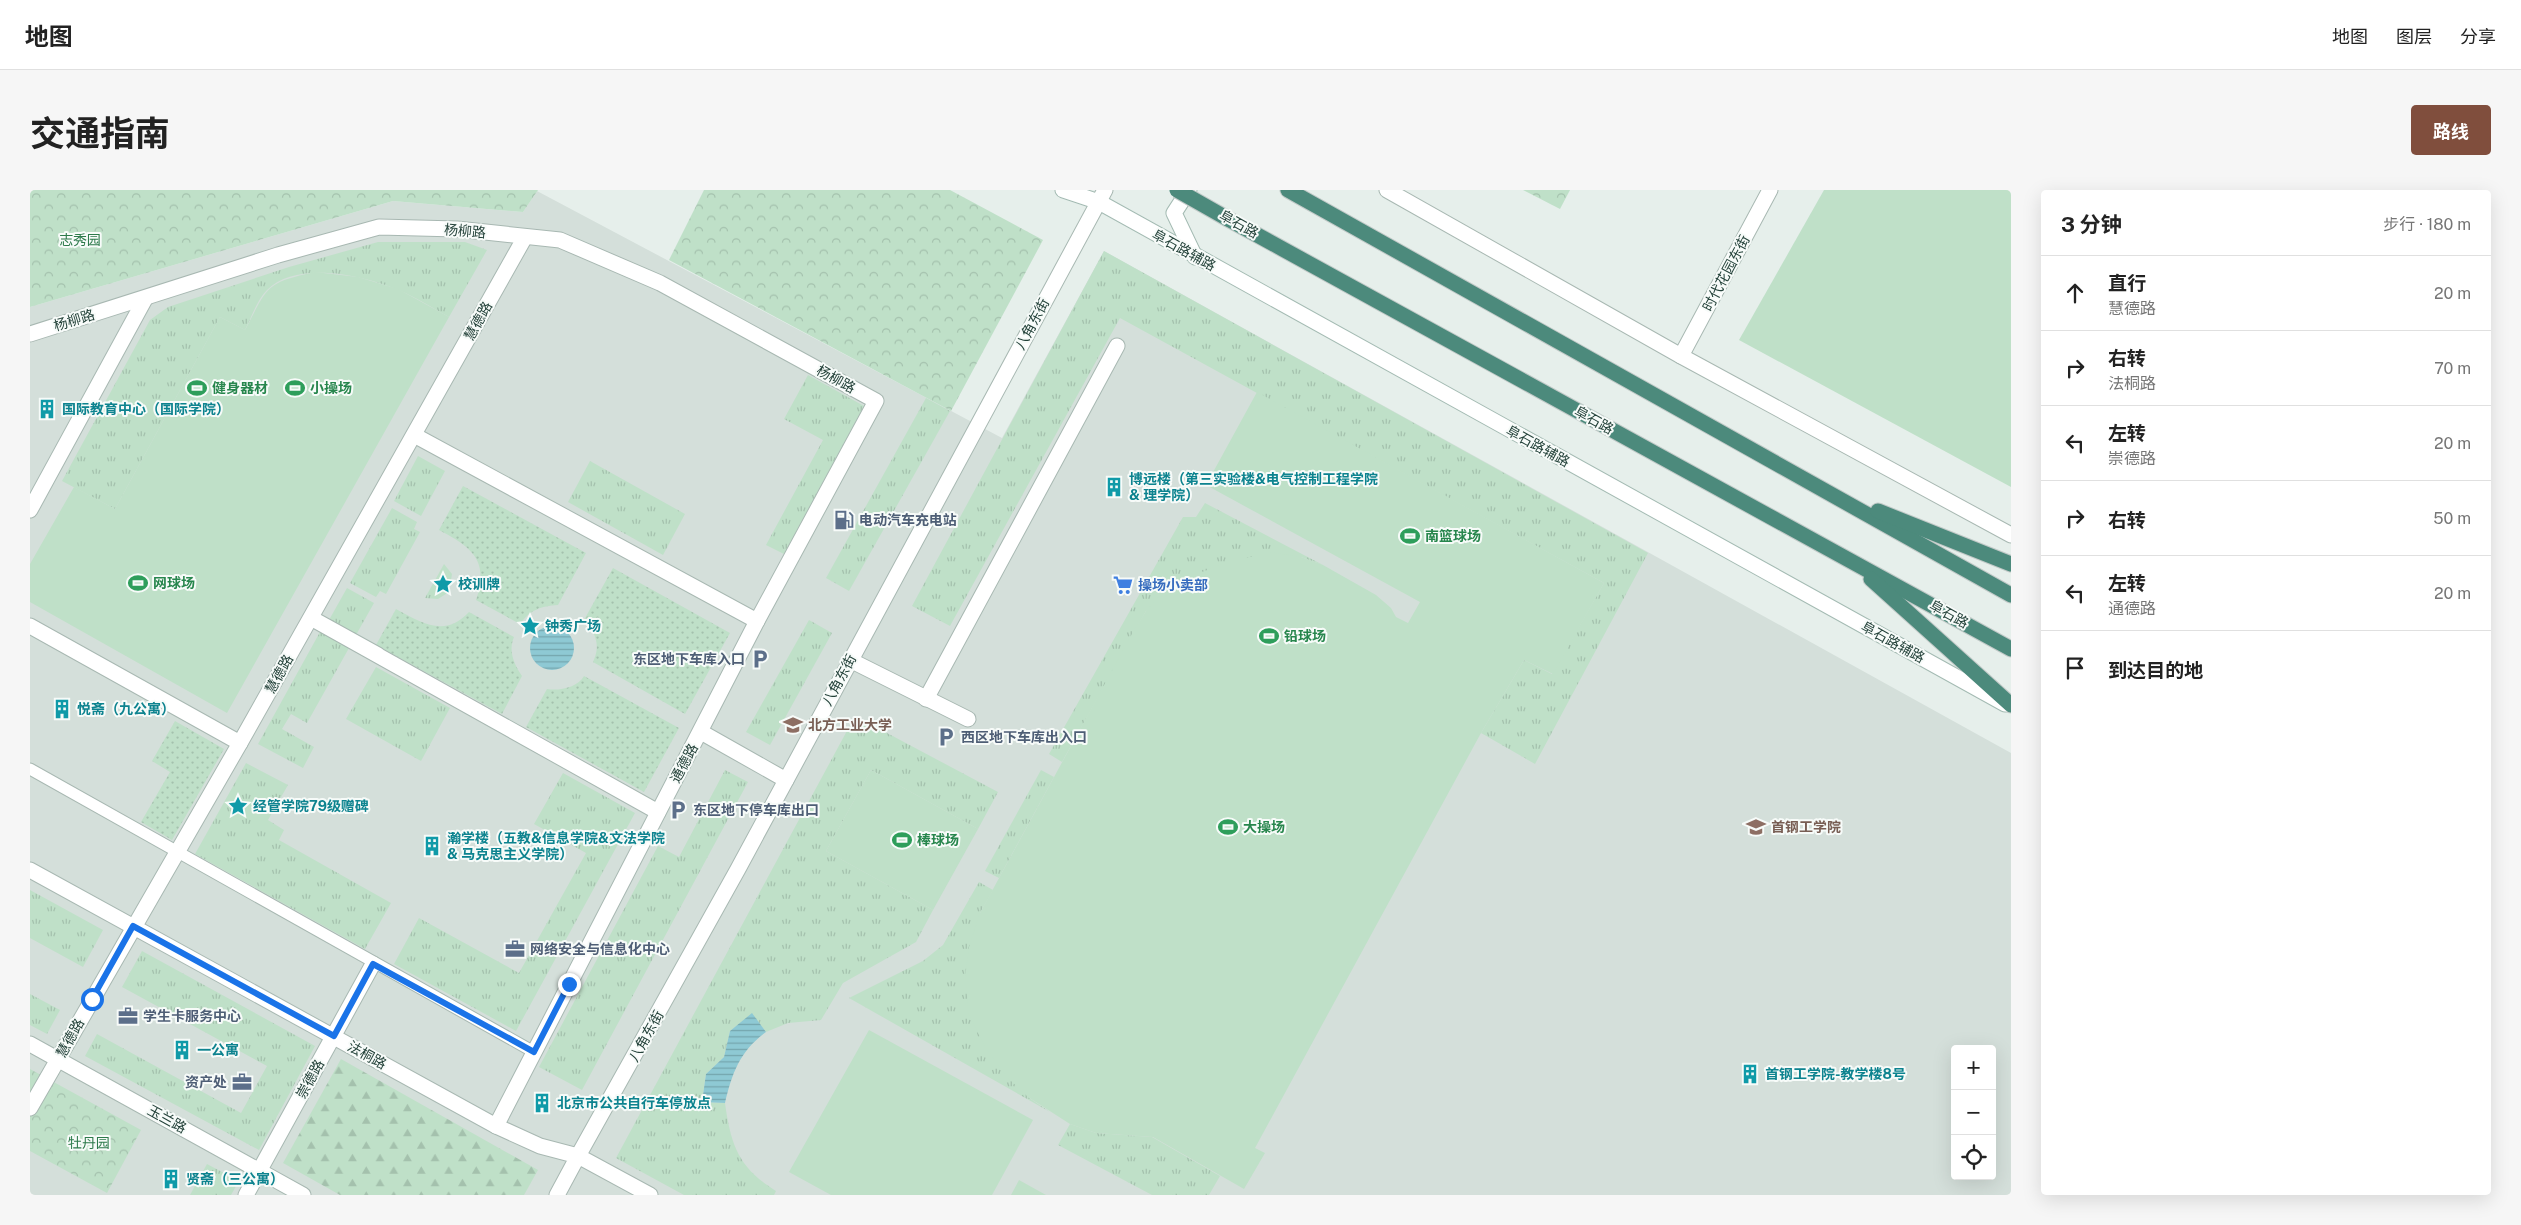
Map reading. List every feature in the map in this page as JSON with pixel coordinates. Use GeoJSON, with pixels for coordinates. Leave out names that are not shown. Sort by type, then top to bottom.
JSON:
{"type":"FeatureCollection","features":[{"type":"Feature","properties":{"kind":"highway","name":"阜石路"},"geometry":{"type":"LineString","coordinates":[[1176,190],[2011,648]]}},
{"type":"Feature","properties":{"kind":"highway"},"geometry":{"type":"LineString","coordinates":[[1288,190],[2011,595]]}},
{"type":"Feature","properties":{"kind":"highway"},"geometry":{"type":"LineString","coordinates":[[1823,488],[2011,564]]}},
{"type":"Feature","properties":{"kind":"highway"},"geometry":{"type":"LineString","coordinates":[[1851,561],[2011,706]]}},
{"type":"Feature","properties":{"kind":"street","name":"阜石路辅路"},"geometry":{"type":"LineString","coordinates":[[1063,190],[1102,196],[1196,257],[2011,706]]}},
{"type":"Feature","properties":{"kind":"street"},"geometry":{"type":"LineString","coordinates":[[1189,190],[1174,213],[1196,257]]}},
{"type":"Feature","properties":{"kind":"street"},"geometry":{"type":"LineString","coordinates":[[1387,190],[1681,356],[2011,535]]}},
{"type":"Feature","properties":{"kind":"street","name":"时代花园东街"},"geometry":{"type":"LineString","coordinates":[[1681,356],[1770,190]]}},
{"type":"Feature","properties":{"kind":"street","name":"八角东街"},"geometry":{"type":"LineString","coordinates":[[557,1195],[786,780],[1102,196]]}},
{"type":"Feature","properties":{"kind":"street","name":"杨柳路"},"geometry":{"type":"LineString","coordinates":[[30,334],[145,299],[278,255],[378,227],[457,229],[560,240],[660,283],[876,401]]}},
{"type":"Feature","properties":{"kind":"street","name":"慧德路"},"geometry":{"type":"LineString","coordinates":[[30,1108],[240,743],[525,237]]}},
{"type":"Feature","properties":{"kind":"street"},"geometry":{"type":"LineString","coordinates":[[30,510],[145,299]]}},
{"type":"Feature","properties":{"kind":"street"},"geometry":{"type":"LineString","coordinates":[[926,699],[1117,346]]}},
{"type":"Feature","properties":{"kind":"street","name":"通德路"},"geometry":{"type":"LineString","coordinates":[[496,1126],[757,622],[876,401]]}},
{"type":"Feature","properties":{"kind":"street"},"geometry":{"type":"LineString","coordinates":[[414,435],[757,622]]}},
{"type":"Feature","properties":{"kind":"street"},"geometry":{"type":"LineString","coordinates":[[311,618],[378,655]]}},
{"type":"Feature","properties":{"kind":"street"},"geometry":{"type":"LineString","coordinates":[[311,618],[658,812]]}},
{"type":"Feature","properties":{"kind":"street"},"geometry":{"type":"LineString","coordinates":[[30,626],[240,743]]}},
{"type":"Feature","properties":{"kind":"street"},"geometry":{"type":"LineString","coordinates":[[850,660],[968,719]]}},
{"type":"Feature","properties":{"kind":"street"},"geometry":{"type":"LineString","coordinates":[[701,732],[786,780]]}},
{"type":"Feature","properties":{"kind":"street","name":"法桐路"},"geometry":{"type":"LineString","coordinates":[[30,870],[496,1126],[540,1146],[578,1156],[650,1195]]}},
{"type":"Feature","properties":{"kind":"street","name":"崇德路"},"geometry":{"type":"LineString","coordinates":[[246,1195],[373,964]]}},
{"type":"Feature","properties":{"kind":"street","name":"玉兰路"},"geometry":{"type":"LineString","coordinates":[[30,1044],[303,1195]]}},
{"type":"Feature","properties":{"kind":"lane"},"geometry":{"type":"LineString","coordinates":[[30,769],[373,964],[534,1052]]}},
{"type":"Feature","properties":{"kind":"shaded area","name":"北方工业大学"},"geometry":{"type":"Polygon","coordinates":[[[537,191],[1002,438],[1104,251],[2011,753],[2011,1195],[30,1195],[30,307],[393,201],[523,212],[537,191]]]}},
{"type":"Feature","properties":{"kind":"green space","name":"志秀园"},"geometry":{"type":"Polygon","coordinates":[[[30,190],[538,190],[523,212],[393,201],[30,307],[30,190]]]}},
{"type":"Feature","properties":{"kind":"green space"},"geometry":{"type":"Polygon","coordinates":[[[704,190],[950,190],[1043,240],[951,411],[669,260],[704,190]]]}},
{"type":"Feature","properties":{"kind":"green space"},"geometry":{"type":"Polygon","coordinates":[[[1523,190],[1570,190],[1560,209],[1523,190]]]}},
{"type":"Feature","properties":{"kind":"green space"},"geometry":{"type":"Polygon","coordinates":[[[1824,190],[2011,190],[2011,487],[1739,340],[1824,190]]]}},
{"type":"Feature","properties":{"kind":"green space"},"geometry":{"type":"Polygon","coordinates":[[[378,242],[465,242],[487,250],[449,317],[418,299],[384,284],[349,275],[312,273],[295,275],[280,281],[263,294],[245,330],[220,317],[115,509],[62,481],[150,320],[168,307],[289,267],[378,242]]]}},
{"type":"Feature","properties":{"kind":"green space"},"geometry":{"type":"Polygon","coordinates":[[[1104,251],[1648,553],[1535,764],[1481,733],[1524,660],[1552,674],[1604,583],[1120,318],[950,626],[912,606],[1104,251]]]}},
{"type":"Feature","properties":{"kind":"green space","name":"小操场"},"geometry":{"type":"Polygon","coordinates":[[[315,272],[358,277],[398,289],[449,317],[227,713],[30,602],[30,564],[74,487],[115,509],[220,317],[245,330],[258,304],[270,289],[286,280],[315,272]]]}},
{"type":"Feature","properties":{"kind":"green space"},"geometry":{"type":"Polygon","coordinates":[[[808,375],[864,406],[784,554],[766,545],[823,440],[784,419],[808,375]]]}},
{"type":"Feature","properties":{"kind":"green space","name":"大操场"},"geometry":{"type":"Polygon","coordinates":[[[1257,392],[1604,583],[1553,674],[1524,660],[1481,733],[1255,1148],[1265,1153],[1244,1189],[1153,1137],[1096,1133],[1070,1124],[1028,1097],[1007,1077],[985,1047],[969,1015],[965,978],[969,947],[980,913],[1133,632],[1146,611],[1170,584],[1226,563],[1270,552],[1301,557],[1323,565],[1376,595],[1391,608],[1396,617],[1408,623],[1420,602],[1206,485],[1257,392]]]}},
{"type":"Feature","properties":{"kind":"green space"},"geometry":{"type":"Polygon","coordinates":[[[926,398],[950,411],[849,591],[826,578],[926,398]]]}},
{"type":"Feature","properties":{"kind":"green space"},"geometry":{"type":"Polygon","coordinates":[[[418,456],[445,471],[421,516],[394,501],[418,456]]]}},
{"type":"Feature","properties":{"kind":"green space"},"geometry":{"type":"Polygon","coordinates":[[[590,461],[685,514],[663,555],[568,502],[590,461]]]}},
{"type":"Feature","properties":{"kind":"green space"},"geometry":{"type":"Polygon","coordinates":[[[463,486],[586,553],[558,605],[546,606],[536,610],[528,615],[520,624],[476,600],[481,575],[475,556],[460,542],[439,530],[463,486]]]}},
{"type":"Feature","properties":{"kind":"green space"},"geometry":{"type":"Polygon","coordinates":[[[1205,503],[1323,565],[1301,557],[1146,611],[1062,762],[1049,754],[1183,517],[1196,517],[1205,503]]]}},
{"type":"Feature","properties":{"kind":"green space"},"geometry":{"type":"Polygon","coordinates":[[[392,508],[417,522],[414,529],[420,532],[386,594],[380,591],[376,597],[350,583],[392,508]]]}},
{"type":"Feature","properties":{"kind":"green space"},"geometry":{"type":"Polygon","coordinates":[[[444,564],[452,574],[449,592],[438,599],[425,598],[444,564]]]}},
{"type":"Feature","properties":{"kind":"green space"},"geometry":{"type":"Polygon","coordinates":[[[613,568],[730,633],[685,714],[593,662],[597,651],[596,640],[592,630],[584,620],[613,568]]]}},
{"type":"Feature","properties":{"kind":"green space"},"geometry":{"type":"Polygon","coordinates":[[[347,588],[374,603],[356,635],[329,620],[347,588]]]}},
{"type":"Feature","properties":{"kind":"green space"},"geometry":{"type":"Polygon","coordinates":[[[396,609],[424,623],[442,626],[460,620],[469,612],[514,637],[512,642],[513,657],[522,676],[502,714],[376,645],[396,609]]]}},
{"type":"Feature","properties":{"kind":"green space"},"geometry":{"type":"Polygon","coordinates":[[[809,620],[832,633],[770,745],[746,732],[809,620]]]}},
{"type":"Feature","properties":{"kind":"green space"},"geometry":{"type":"Polygon","coordinates":[[[320,632],[349,648],[307,723],[291,714],[282,729],[314,747],[303,768],[258,744],[320,632]]]}},
{"type":"Feature","properties":{"kind":"green space"},"geometry":{"type":"Polygon","coordinates":[[[376,667],[450,708],[421,761],[346,719],[376,667]]]}},
{"type":"Feature","properties":{"kind":"green space"},"geometry":{"type":"Polygon","coordinates":[[[584,676],[679,728],[644,792],[526,727],[547,689],[567,688],[577,683],[584,676]]]}},
{"type":"Feature","properties":{"kind":"green space"},"geometry":{"type":"Polygon","coordinates":[[[855,716],[998,792],[978,829],[871,770],[826,851],[933,910],[916,942],[843,983],[821,1020],[788,1023],[766,1032],[752,1014],[730,1031],[724,1057],[706,1074],[702,1102],[725,1103],[730,1132],[739,1154],[753,1174],[776,1191],[774,1195],[684,1195],[616,1158],[855,716]]]}},
{"type":"Feature","properties":{"kind":"green space"},"geometry":{"type":"Polygon","coordinates":[[[175,721],[224,749],[172,840],[141,822],[170,772],[152,761],[175,721]]]}},
{"type":"Feature","properties":{"kind":"green space"},"geometry":{"type":"Polygon","coordinates":[[[246,763],[288,785],[268,820],[284,830],[279,840],[391,903],[365,949],[195,854],[246,763]]]}},
{"type":"Feature","properties":{"kind":"green space"},"geometry":{"type":"Polygon","coordinates":[[[725,770],[748,782],[582,1090],[539,1067],[658,846],[679,857],[725,770]]]}},
{"type":"Feature","properties":{"kind":"green space","name":"棒球场"},"geometry":{"type":"Polygon","coordinates":[[[871,770],[978,829],[933,910],[826,851],[871,770]]]}},
{"type":"Feature","properties":{"kind":"green space"},"geometry":{"type":"Polygon","coordinates":[[[1041,770],[1054,777],[999,878],[985,871],[1041,770]]]}},
{"type":"Feature","properties":{"kind":"green space"},"geometry":{"type":"Polygon","coordinates":[[[563,773],[635,813],[516,1031],[394,964],[419,918],[519,973],[586,853],[534,824],[563,773]]]}},
{"type":"Feature","properties":{"kind":"green space"},"geometry":{"type":"Polygon","coordinates":[[[979,882],[993,890],[980,913],[1028,1097],[1050,1112],[849,998],[923,961],[943,945],[979,882]]]}},
{"type":"Feature","properties":{"kind":"green space"},"geometry":{"type":"Polygon","coordinates":[[[30,890],[103,930],[83,967],[30,938],[30,890]]]}},
{"type":"Feature","properties":{"kind":"green space"},"geometry":{"type":"Polygon","coordinates":[[[142,951],[315,1046],[259,1150],[85,1056],[97,1034],[241,1113],[267,1066],[122,987],[142,951]]]}},
{"type":"Feature","properties":{"kind":"green space"},"geometry":{"type":"Polygon","coordinates":[[[30,994],[60,1010],[47,1034],[30,1025],[30,994]]]}},
{"type":"Feature","properties":{"kind":"green space"},"geometry":{"type":"Polygon","coordinates":[[[869,1030],[1033,1120],[992,1195],[831,1195],[789,1172],[869,1030]]]}},
{"type":"Feature","properties":{"kind":"green space"},"geometry":{"type":"Polygon","coordinates":[[[341,1059],[538,1170],[524,1195],[340,1195],[283,1163],[341,1059]]]}},
{"type":"Feature","properties":{"kind":"green space","name":"牡丹园"},"geometry":{"type":"Polygon","coordinates":[[[30,1069],[141,1130],[107,1193],[30,1151],[30,1069]]]}},
{"type":"Feature","properties":{"kind":"green space"},"geometry":{"type":"Polygon","coordinates":[[[1070,1124],[1096,1133],[1152,1137],[1220,1176],[1209,1195],[1152,1195],[1058,1145],[1070,1124]]]}},
{"type":"Feature","properties":{"kind":"green space"},"geometry":{"type":"Polygon","coordinates":[[[207,1164],[239,1181],[231,1195],[190,1195],[207,1164]]]}},
{"type":"Feature","properties":{"kind":"green space"},"geometry":{"type":"Polygon","coordinates":[[[1019,1180],[1046,1195],[1011,1195],[1019,1180]]]}},
{"type":"Feature","properties":{"kind":"water"},"geometry":{"type":"Polygon","coordinates":[[[548,626],[556,626],[568,632],[574,648],[568,664],[556,670],[548,670],[536,664],[530,652],[530,644],[536,632],[548,626]]]}},
{"type":"Feature","properties":{"kind":"water"},"geometry":{"type":"Polygon","coordinates":[[[752,1013],[766,1032],[757,1039],[738,1063],[725,1103],[702,1102],[706,1074],[724,1057],[730,1031],[752,1013]]]}},
{"type":"Feature","properties":{"kind":"place","name":"健身器材"},"geometry":{"type":"Point","coordinates":[197,388]}},
{"type":"Feature","properties":{"kind":"place","name":"小操场"},"geometry":{"type":"Point","coordinates":[295,388]}},
{"type":"Feature","properties":{"kind":"place","name":"国际教育中心（国际学院）"},"geometry":{"type":"Point","coordinates":[47,409]}},
{"type":"Feature","properties":{"kind":"place","name":"博远楼（第三实验楼&电气控制工程学院 & 理学院）"},"geometry":{"type":"Point","coordinates":[1114,487]}},
{"type":"Feature","properties":{"kind":"place","name":"电动汽车充电站"},"geometry":{"type":"Point","coordinates":[844,520]}},
{"type":"Feature","properties":{"kind":"place","name":"南篮球场"},"geometry":{"type":"Point","coordinates":[1410,536]}},
{"type":"Feature","properties":{"kind":"place","name":"网球场"},"geometry":{"type":"Point","coordinates":[138,583]}},
{"type":"Feature","properties":{"kind":"place","name":"校训牌"},"geometry":{"type":"Point","coordinates":[443,584]}},
{"type":"Feature","properties":{"kind":"place","name":"操场小卖部"},"geometry":{"type":"Point","coordinates":[1123,585]}},
{"type":"Feature","properties":{"kind":"place","name":"钟秀广场"},"geometry":{"type":"Point","coordinates":[530,626]}},
{"type":"Feature","properties":{"kind":"place","name":"铅球场"},"geometry":{"type":"Point","coordinates":[1269,636]}},
{"type":"Feature","properties":{"kind":"place","name":"东区地下车库入口"},"geometry":{"type":"Point","coordinates":[760,659]}},
{"type":"Feature","properties":{"kind":"place","name":"悦斋（九公寓）"},"geometry":{"type":"Point","coordinates":[62,709]}},
{"type":"Feature","properties":{"kind":"place","name":"北方工业大学"},"geometry":{"type":"Point","coordinates":[793,725]}},
{"type":"Feature","properties":{"kind":"place","name":"西区地下车库出入口"},"geometry":{"type":"Point","coordinates":[946,737]}},
{"type":"Feature","properties":{"kind":"place","name":"经管学院79级赠碑"},"geometry":{"type":"Point","coordinates":[238,806]}},
{"type":"Feature","properties":{"kind":"place","name":"东区地下停车库出口"},"geometry":{"type":"Point","coordinates":[678,810]}},
{"type":"Feature","properties":{"kind":"place","name":"大操场"},"geometry":{"type":"Point","coordinates":[1228,827]}},
{"type":"Feature","properties":{"kind":"place","name":"首钢工学院"},"geometry":{"type":"Point","coordinates":[1756,827]}},
{"type":"Feature","properties":{"kind":"place","name":"棒球场"},"geometry":{"type":"Point","coordinates":[902,840]}},
{"type":"Feature","properties":{"kind":"place","name":"瀚学楼（五教&信息学院&文法学院 & 马克思主义学院）"},"geometry":{"type":"Point","coordinates":[432,846]}},
{"type":"Feature","properties":{"kind":"place","name":"网络安全与信息化中心"},"geometry":{"type":"Point","coordinates":[515,949]}},
{"type":"Feature","properties":{"kind":"place","name":"学生卡服务中心"},"geometry":{"type":"Point","coordinates":[128,1016]}},
{"type":"Feature","properties":{"kind":"place","name":"一公寓"},"geometry":{"type":"Point","coordinates":[182,1050]}},
{"type":"Feature","properties":{"kind":"place","name":"首钢工学院-教学楼8号"},"geometry":{"type":"Point","coordinates":[1750,1074]}},
{"type":"Feature","properties":{"kind":"place","name":"资产处"},"geometry":{"type":"Point","coordinates":[242,1082]}},
{"type":"Feature","properties":{"kind":"place","name":"北京市公共自行车停放点"},"geometry":{"type":"Point","coordinates":[542,1103]}},
{"type":"Feature","properties":{"kind":"place","name":"贤斋（三公寓）"},"geometry":{"type":"Point","coordinates":[171,1179]}},
{"type":"Feature","properties":{"kind":"route"},"geometry":{"type":"LineString","coordinates":[[92,999],[133,926],[334,1036],[373,964],[534,1052],[569,984]]}}]}
